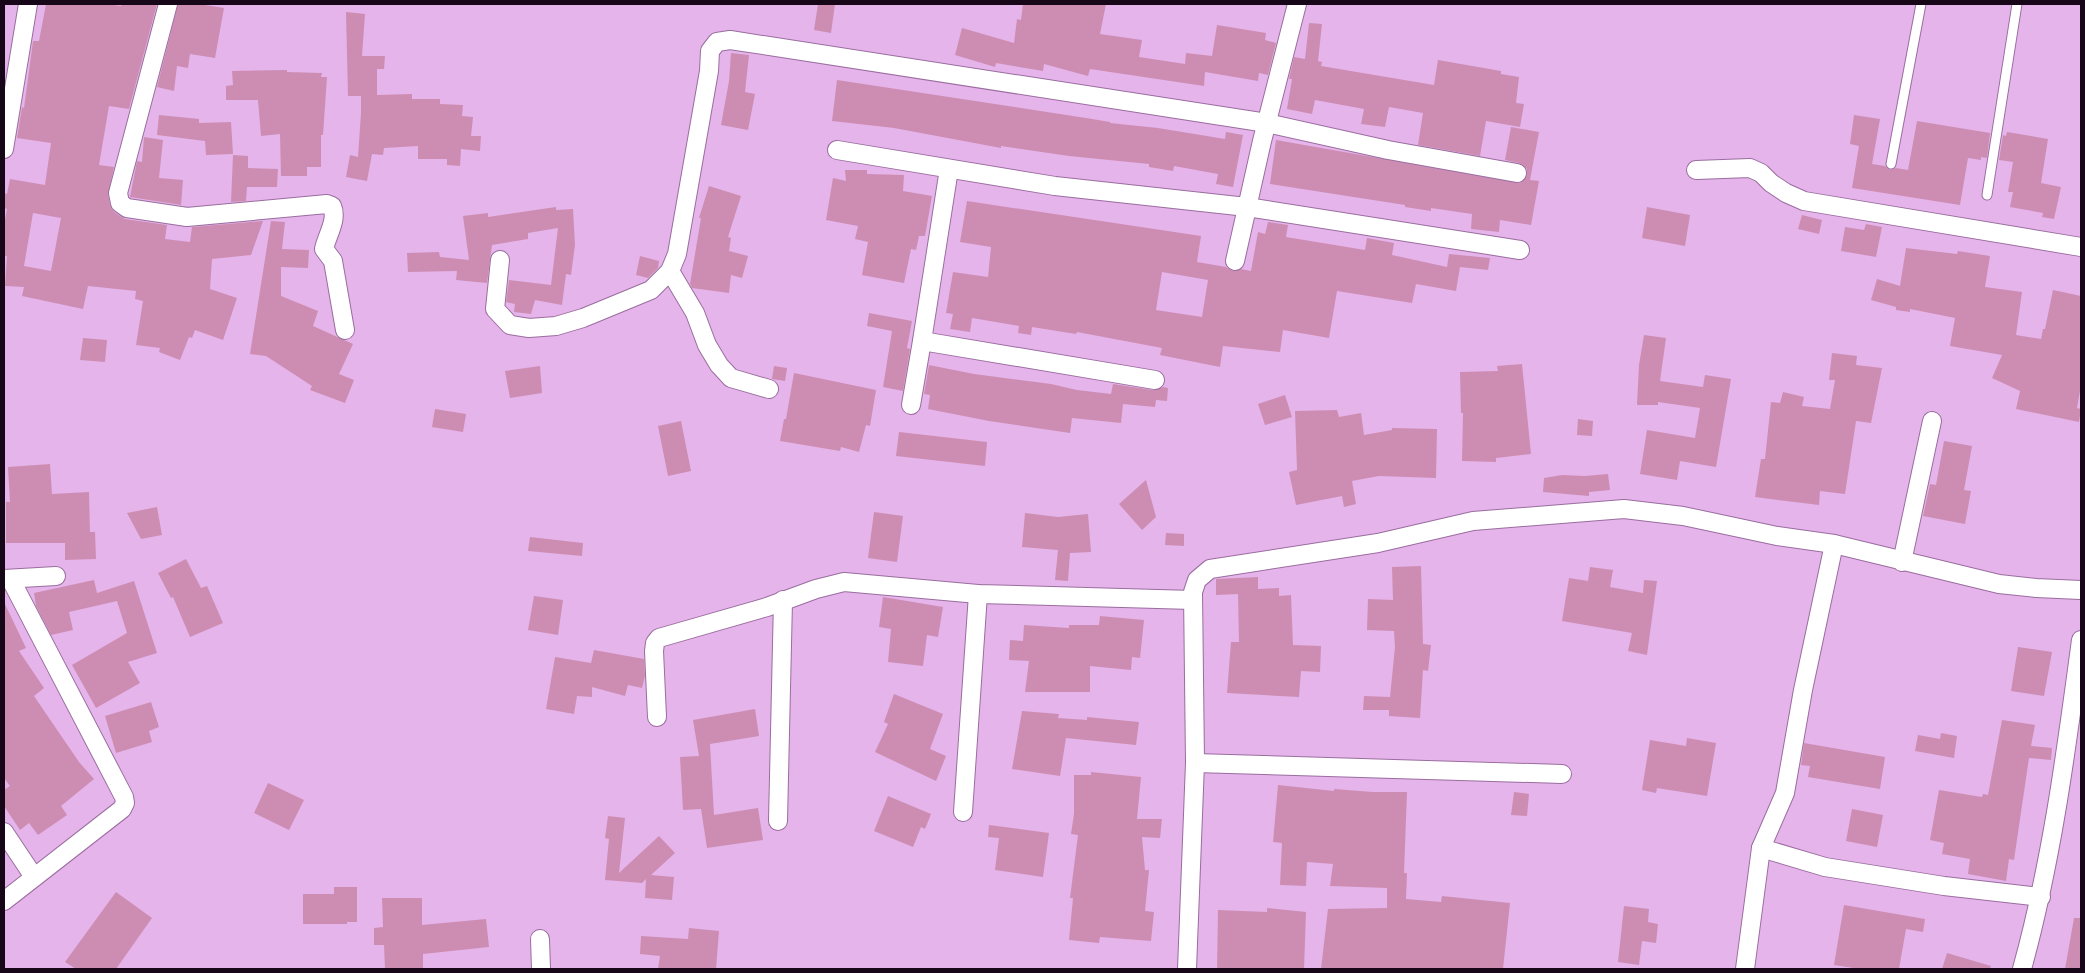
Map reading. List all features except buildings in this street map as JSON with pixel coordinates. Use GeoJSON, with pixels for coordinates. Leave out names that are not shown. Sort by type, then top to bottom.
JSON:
{"type":"FeatureCollection","features":[{"type":"Feature","properties":{"kind":"street"},"geometry":{"type":"LineString","coordinates":[[4,148],[28,4]]}},
{"type":"Feature","properties":{"kind":"street"},"geometry":{"type":"LineString","coordinates":[[168,4],[118,193],[120,203],[127,208],[186,217],[327,204],[332,206],[335,217],[326,238],[324,249],[333,261],[345,330]]}},
{"type":"Feature","properties":{"kind":"street"},"geometry":{"type":"LineString","coordinates":[[1235,261],[1266,123],[1298,4]]}},
{"type":"Feature","properties":{"kind":"street"},"geometry":{"type":"LineString","coordinates":[[500,260],[495,309],[510,325],[529,328],[556,326],[583,318],[651,290],[670,271],[677,254],[709,71],[710,51],[717,42],[730,40],[1266,123],[1388,150],[1517,173]]}},
{"type":"Feature","properties":{"kind":"street"},"geometry":{"type":"LineString","coordinates":[[837,150],[1055,186],[1247,207],[1520,250]]}},
{"type":"Feature","properties":{"kind":"street"},"geometry":{"type":"LineString","coordinates":[[1696,170],[1750,168],[1761,173],[1771,183],[1786,193],[1804,201],[2081,247]]}},
{"type":"Feature","properties":{"kind":"street"},"geometry":{"type":"LineString","coordinates":[[910,405],[922,341],[948,169]]}},
{"type":"Feature","properties":{"kind":"street"},"geometry":{"type":"LineString","coordinates":[[670,271],[695,313],[707,345],[719,365],[731,378],[769,389]]}},
{"type":"Feature","properties":{"kind":"street"},"geometry":{"type":"LineString","coordinates":[[922,341],[1155,380]]}},
{"type":"Feature","properties":{"kind":"street"},"geometry":{"type":"LineString","coordinates":[[1902,562],[1932,421]]}},
{"type":"Feature","properties":{"kind":"street"},"geometry":{"type":"LineString","coordinates":[[1187,969],[1195,763],[1193,592],[1197,580],[1210,569],[1378,543],[1473,521],[1624,509],[1683,516],[1778,536],[1834,544],[1998,584],[2081,590]]}},
{"type":"Feature","properties":{"kind":"street"},"geometry":{"type":"LineString","coordinates":[[1745,969],[1761,848],[1784,793],[1834,544]]}},
{"type":"Feature","properties":{"kind":"street"},"geometry":{"type":"LineString","coordinates":[[4,901],[122,809],[125,803],[124,797],[8,579],[56,576]]}},
{"type":"Feature","properties":{"kind":"street"},"geometry":{"type":"LineString","coordinates":[[657,717],[654,651],[655,643],[659,638],[844,582],[978,594],[1193,600]]}},
{"type":"Feature","properties":{"kind":"street"},"geometry":{"type":"LineString","coordinates":[[963,812],[978,594]]}},
{"type":"Feature","properties":{"kind":"street"},"geometry":{"type":"LineString","coordinates":[[778,821],[784,600]]}},
{"type":"Feature","properties":{"kind":"street"},"geometry":{"type":"LineString","coordinates":[[2022,969],[2041,897],[2062,784],[2081,640]]}},
{"type":"Feature","properties":{"kind":"street"},"geometry":{"type":"LineString","coordinates":[[1195,763],[1562,774]]}},
{"type":"Feature","properties":{"kind":"street"},"geometry":{"type":"LineString","coordinates":[[4,832],[34,877]]}},
{"type":"Feature","properties":{"kind":"street"},"geometry":{"type":"LineString","coordinates":[[1761,848],[1825,867],[1944,886],[2041,897]]}},
{"type":"Feature","properties":{"kind":"street"},"geometry":{"type":"LineString","coordinates":[[540,939],[541,969]]}},
{"type":"Feature","properties":{"kind":"lane"},"geometry":{"type":"LineString","coordinates":[[1891,164],[1921,4]]}},
{"type":"Feature","properties":{"kind":"lane"},"geometry":{"type":"LineString","coordinates":[[1987,195],[2017,4]]}}]}
